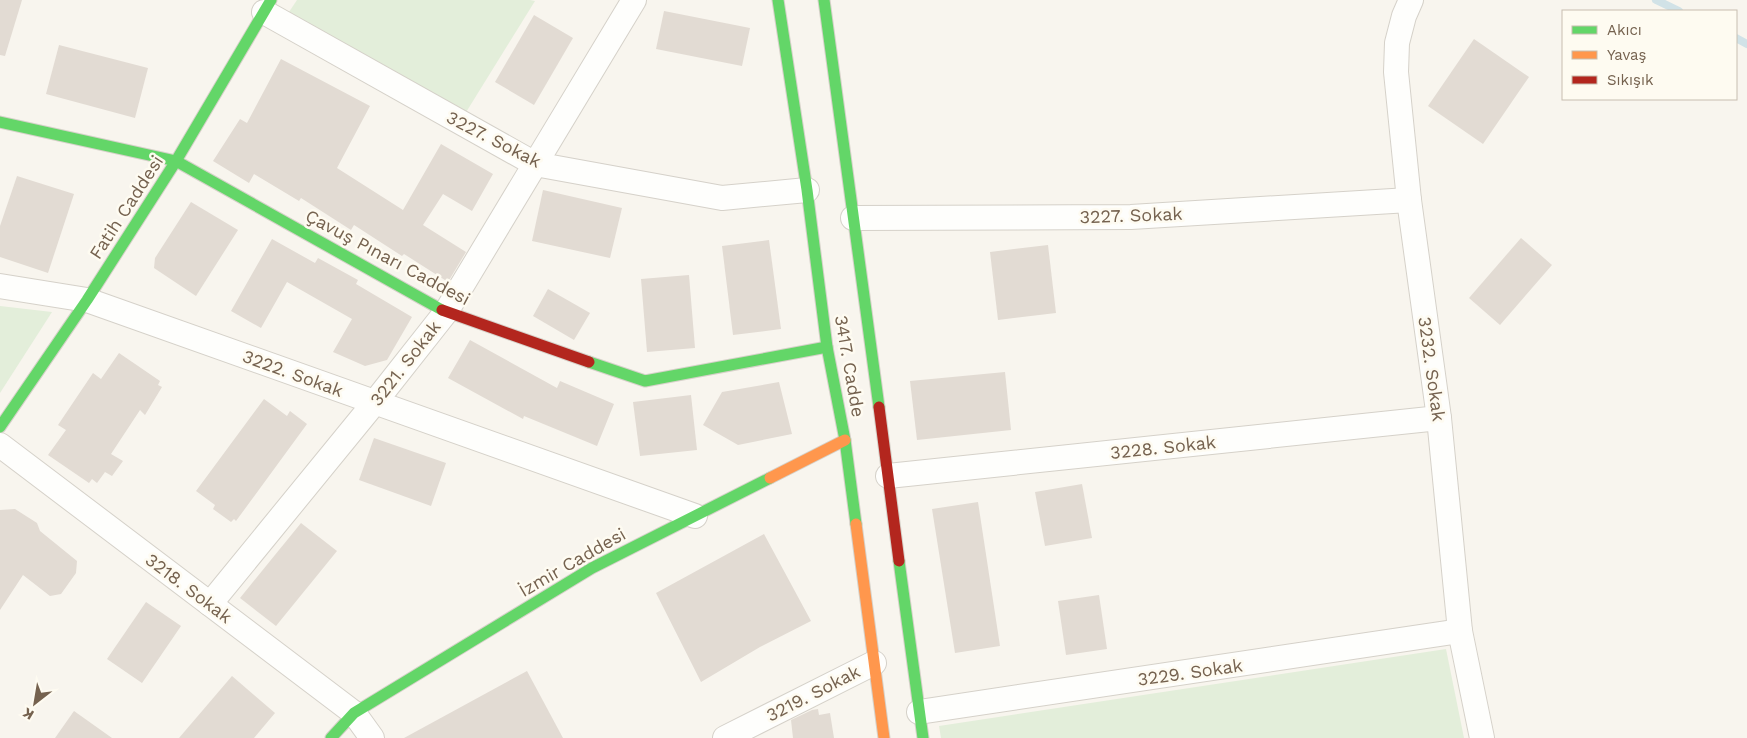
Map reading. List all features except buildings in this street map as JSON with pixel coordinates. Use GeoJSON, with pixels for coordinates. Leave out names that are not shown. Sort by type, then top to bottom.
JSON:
{"type":"FeatureCollection","features":[{"type":"Feature","properties":{"kind":"street","name":"3221. Sokak"},"geometry":{"type":"LineString","coordinates":[[210,604],[446,312],[634,0]]}},
{"type":"Feature","properties":{"kind":"street","name":"3417. Cadde"},"geometry":{"type":"LineString","coordinates":[[778,0],[807,190],[827,347],[845,440],[884,738]]}},
{"type":"Feature","properties":{"kind":"street","name":"3417. Cadde"},"geometry":{"type":"LineString","coordinates":[[824,0],[923,738]]}},
{"type":"Feature","properties":{"kind":"street","name":"3232. Sokak"},"geometry":{"type":"LineString","coordinates":[[1411,0],[1404,16],[1397,43],[1396,72],[1409,200],[1439,418],[1460,631],[1482,738]]}},
{"type":"Feature","properties":{"kind":"street","name":"3227. Sokak"},"geometry":{"type":"LineString","coordinates":[[268,6],[535,164],[722,198],[807,190]]}},
{"type":"Feature","properties":{"kind":"street","name":"Fatih Caddesi"},"geometry":{"type":"LineString","coordinates":[[0,427],[87,300],[176,161],[268,6]]}},
{"type":"Feature","properties":{"kind":"street","name":"Çavuş Pınarı Caddesi"},"geometry":{"type":"LineString","coordinates":[[0,122],[176,161],[446,312],[645,381],[827,347]]}},
{"type":"Feature","properties":{"kind":"street","name":"3227. Sokak"},"geometry":{"type":"LineString","coordinates":[[853,218],[1131,217],[1409,200]]}},
{"type":"Feature","properties":{"kind":"street","name":"3222. Sokak"},"geometry":{"type":"LineString","coordinates":[[0,286],[87,300],[695,516]]}},
{"type":"Feature","properties":{"kind":"street","name":"3228. Sokak"},"geometry":{"type":"LineString","coordinates":[[888,476],[1439,418]]}},
{"type":"Feature","properties":{"kind":"street","name":"İzmir Caddesi"},"geometry":{"type":"LineString","coordinates":[[331,738],[354,713],[592,568],[845,440]]}},
{"type":"Feature","properties":{"kind":"street","name":"3218. Sokak"},"geometry":{"type":"LineString","coordinates":[[0,444],[354,713],[372,738]]}},
{"type":"Feature","properties":{"kind":"street","name":"3229. Sokak"},"geometry":{"type":"LineString","coordinates":[[919,712],[1460,631]]}},
{"type":"Feature","properties":{"kind":"street","name":"3219. Sokak"},"geometry":{"type":"LineString","coordinates":[[725,738],[874,662]]}},
{"type":"Feature","properties":{"kind":"green space"},"geometry":{"type":"Polygon","coordinates":[[[297,0],[535,1],[460,122],[289,12],[297,0]]]}},
{"type":"Feature","properties":{"kind":"green space"},"geometry":{"type":"Polygon","coordinates":[[[0,306],[52,312],[0,393],[0,306]]]}},
{"type":"Feature","properties":{"kind":"green space"},"geometry":{"type":"Polygon","coordinates":[[[1446,649],[1464,738],[941,738],[939,726],[1446,649]]]}},
{"type":"Feature","properties":{"kind":"waterway"},"geometry":{"type":"LineString","coordinates":[[1656,0],[1677,10]]}},
{"type":"Feature","properties":{"kind":"waterway"},"geometry":{"type":"LineString","coordinates":[[1737,39],[1747,44]]}},
{"type":"Feature","properties":{"kind":"traffic: fast"},"geometry":{"type":"LineString","coordinates":[[0,427],[87,300],[176,161],[271,0]]}},
{"type":"Feature","properties":{"kind":"traffic: fast"},"geometry":{"type":"LineString","coordinates":[[778,0],[807,190],[827,347],[845,440],[856,524]]}},
{"type":"Feature","properties":{"kind":"traffic: fast"},"geometry":{"type":"LineString","coordinates":[[824,0],[879,407]]}},
{"type":"Feature","properties":{"kind":"traffic: fast"},"geometry":{"type":"LineString","coordinates":[[0,122],[176,161],[442,310]]}},
{"type":"Feature","properties":{"kind":"traffic: fast"},"geometry":{"type":"LineString","coordinates":[[589,362],[645,381],[827,347]]}},
{"type":"Feature","properties":{"kind":"traffic: fast"},"geometry":{"type":"LineString","coordinates":[[331,738],[354,713],[592,568],[770,478]]}},
{"type":"Feature","properties":{"kind":"traffic: fast"},"geometry":{"type":"LineString","coordinates":[[899,561],[923,738]]}},
{"type":"Feature","properties":{"kind":"traffic: slow"},"geometry":{"type":"LineString","coordinates":[[770,478],[845,440]]}},
{"type":"Feature","properties":{"kind":"traffic: slow"},"geometry":{"type":"LineString","coordinates":[[856,524],[884,738]]}},
{"type":"Feature","properties":{"kind":"traffic: jam"},"geometry":{"type":"LineString","coordinates":[[442,310],[589,362]]}},
{"type":"Feature","properties":{"kind":"traffic: jam"},"geometry":{"type":"LineString","coordinates":[[879,407],[899,561]]}}]}
